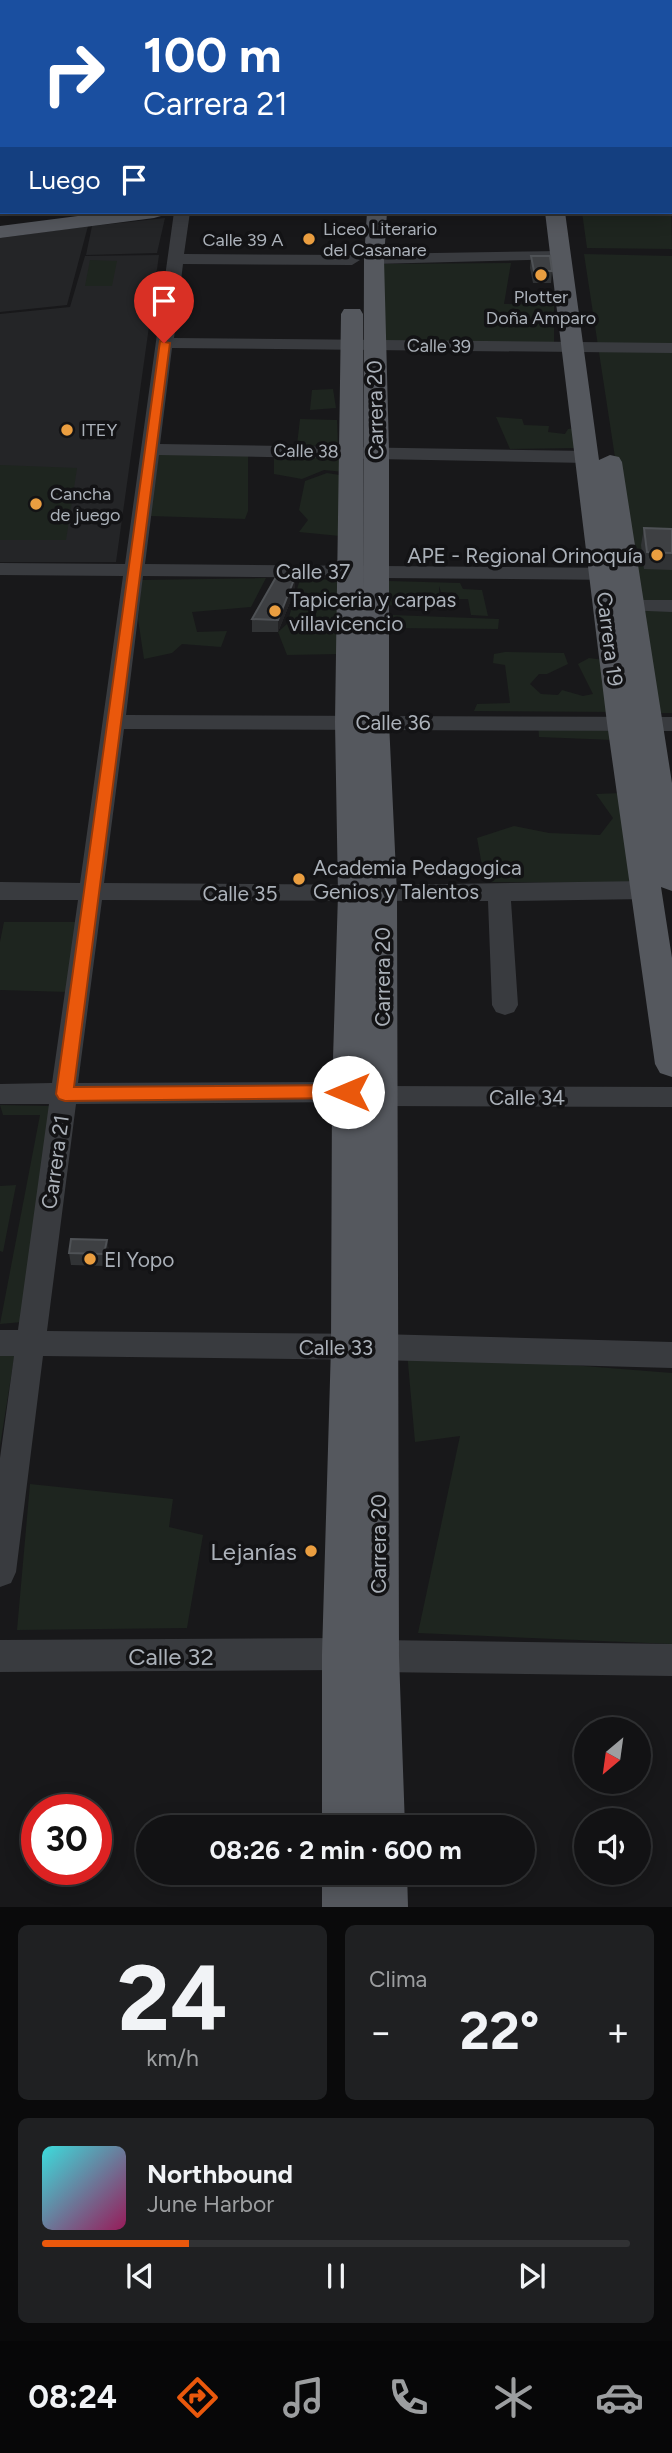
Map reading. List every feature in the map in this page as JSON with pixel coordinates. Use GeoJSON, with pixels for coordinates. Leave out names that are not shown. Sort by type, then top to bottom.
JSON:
{"type":"FeatureCollection","features":[{"type":"Feature","properties":{"kind":"main road"},"geometry":{"type":"LineString","coordinates":[[0,222],[65,214]]}},
{"type":"Feature","properties":{"kind":"main road"},"geometry":{"type":"LineString","coordinates":[[0,232],[139,214]]}},
{"type":"Feature","properties":{"kind":"main road","name":"Carrera 20"},"geometry":{"type":"LineString","coordinates":[[345,1815],[343,1654],[382,1096],[367,894],[362,722],[363,260],[356,214]]}},
{"type":"Feature","properties":{"kind":"main road","name":"Carrera 20"},"geometry":{"type":"LineString","coordinates":[[363,260],[376,214]]}},
{"type":"Feature","properties":{"kind":"main road","name":"Carrera 19"},"geometry":{"type":"LineString","coordinates":[[555,214],[561,256],[584,348],[613,573],[621,723],[660,885]]}},
{"type":"Feature","properties":{"kind":"main road","name":"Carrera 19"},"geometry":{"type":"LineString","coordinates":[[575,214],[588,457],[613,573],[630,606],[660,724],[660,885],[672,1064]]}},
{"type":"Feature","properties":{"kind":"main road","name":"Carrera 20"},"geometry":{"type":"LineString","coordinates":[[367,894],[348,1092],[364,1347],[383,1815]]}},
{"type":"Feature","properties":{"kind":"main road"},"geometry":{"type":"LineString","coordinates":[[345,1885],[345,1907]]}},
{"type":"Feature","properties":{"kind":"main road"},"geometry":{"type":"LineString","coordinates":[[384,1885],[385,1907]]}},
{"type":"Feature","properties":{"kind":"street","name":"Carrera 21"},"geometry":{"type":"LineString","coordinates":[[0,1572],[182,214]]}},
{"type":"Feature","properties":{"kind":"street","name":"Calle 39 A"},"geometry":{"type":"LineString","coordinates":[[175,260],[561,256]]}},
{"type":"Feature","properties":{"kind":"street","name":"Calle 39"},"geometry":{"type":"LineString","coordinates":[[164,343],[672,348]]}},
{"type":"Feature","properties":{"kind":"street","name":"Calle 38"},"geometry":{"type":"LineString","coordinates":[[150,449],[588,457]]}},
{"type":"Feature","properties":{"kind":"street","name":"Calle 37"},"geometry":{"type":"LineString","coordinates":[[0,569],[613,573]]}},
{"type":"Feature","properties":{"kind":"street"},"geometry":{"type":"LineString","coordinates":[[630,606],[672,606]]}},
{"type":"Feature","properties":{"kind":"street","name":"Calle 36"},"geometry":{"type":"LineString","coordinates":[[114,722],[660,724]]}},
{"type":"Feature","properties":{"kind":"street","name":"Calle 35"},"geometry":{"type":"LineString","coordinates":[[0,891],[367,894],[660,885]]}},
{"type":"Feature","properties":{"kind":"street"},"geometry":{"type":"LineString","coordinates":[[499,891],[505,1005]]}},
{"type":"Feature","properties":{"kind":"street"},"geometry":{"type":"LineString","coordinates":[[0,1094],[348,1092]]}},
{"type":"Feature","properties":{"kind":"street","name":"Calle 34"},"geometry":{"type":"LineString","coordinates":[[382,1096],[672,1097]]}},
{"type":"Feature","properties":{"kind":"street","name":"Calle 33"},"geometry":{"type":"LineString","coordinates":[[0,1343],[364,1347],[672,1355]]}},
{"type":"Feature","properties":{"kind":"street","name":"Calle 32"},"geometry":{"type":"LineString","coordinates":[[0,1656],[343,1654]]}},
{"type":"Feature","properties":{"kind":"street"},"geometry":{"type":"LineString","coordinates":[[377,1656],[672,1660]]}},
{"type":"Feature","properties":{"kind":"shaded area"},"geometry":{"type":"Polygon","coordinates":[[[582,214],[671,214],[672,249],[587,248],[582,214]]]}},
{"type":"Feature","properties":{"kind":"shaded area"},"geometry":{"type":"Polygon","coordinates":[[[165,218],[157,253],[86,255],[92,226],[165,218]]]}},
{"type":"Feature","properties":{"kind":"shaded area"},"geometry":{"type":"Polygon","coordinates":[[[88,226],[67,305],[0,312],[0,238],[88,226]]]}},
{"type":"Feature","properties":{"kind":"shaded area"},"geometry":{"type":"Polygon","coordinates":[[[584,254],[672,256],[672,713],[654,713],[584,254]]]}},
{"type":"Feature","properties":{"kind":"shaded area","name":"ITEY"},"geometry":{"type":"Polygon","coordinates":[[[159,255],[116,562],[0,562],[0,314],[70,307],[85,256],[159,255]]]}},
{"type":"Feature","properties":{"kind":"shaded area"},"geometry":{"type":"Polygon","coordinates":[[[90,260],[117,261],[112,286],[85,286],[90,260]]]}},
{"type":"Feature","properties":{"kind":"shaded area"},"geometry":{"type":"Polygon","coordinates":[[[511,263],[504,304],[554,305],[554,343],[383,343],[383,264],[511,263]]]}},
{"type":"Feature","properties":{"kind":"shaded area"},"geometry":{"type":"Polygon","coordinates":[[[333,389],[336,408],[310,410],[312,390],[333,389]]]}},
{"type":"Feature","properties":{"kind":"shaded area"},"geometry":{"type":"Polygon","coordinates":[[[496,417],[522,419],[524,425],[549,426],[548,432],[565,434],[568,429],[577,428],[577,448],[510,449],[496,417]]]}},
{"type":"Feature","properties":{"kind":"shaded area"},"geometry":{"type":"Polygon","coordinates":[[[300,419],[337,420],[338,447],[297,445],[300,419]]]}},
{"type":"Feature","properties":{"kind":"shaded area"},"geometry":{"type":"Polygon","coordinates":[[[274,452],[345,455],[344,472],[324,470],[302,479],[274,474],[274,452]]]}},
{"type":"Feature","properties":{"kind":"shaded area"},"geometry":{"type":"Polygon","coordinates":[[[159,453],[248,456],[248,511],[245,519],[150,516],[159,453]]]}},
{"type":"Feature","properties":{"kind":"shaded area","name":"Cancha de juego"},"geometry":{"type":"Polygon","coordinates":[[[0,465],[77,468],[66,540],[0,540],[0,465]]]}},
{"type":"Feature","properties":{"kind":"shaded area"},"geometry":{"type":"Polygon","coordinates":[[[327,473],[346,476],[350,537],[299,532],[308,520],[299,510],[305,481],[327,473]]]}},
{"type":"Feature","properties":{"kind":"shaded area"},"geometry":{"type":"Polygon","coordinates":[[[266,578],[251,607],[192,612],[197,632],[227,631],[221,647],[182,644],[172,653],[144,659],[138,619],[142,580],[266,578]]]}},
{"type":"Feature","properties":{"kind":"shaded area"},"geometry":{"type":"Polygon","coordinates":[[[300,579],[349,580],[350,611],[335,619],[339,654],[287,655],[278,632],[287,624],[300,579]]]}},
{"type":"Feature","properties":{"kind":"shaded area"},"geometry":{"type":"Polygon","coordinates":[[[389,581],[460,583],[463,589],[482,590],[488,616],[471,615],[468,599],[456,599],[456,593],[441,592],[439,586],[440,609],[385,605],[389,581]]]}},
{"type":"Feature","properties":{"kind":"shaded area"},"geometry":{"type":"Polygon","coordinates":[[[392,615],[499,619],[498,629],[393,628],[392,615]]]}},
{"type":"Feature","properties":{"kind":"shaded area"},"geometry":{"type":"Polygon","coordinates":[[[564,653],[568,664],[547,674],[539,674],[530,684],[541,694],[558,695],[562,690],[583,696],[593,694],[578,664],[589,658],[604,660],[617,712],[474,711],[477,704],[510,703],[505,665],[493,663],[494,654],[564,653]]]}},
{"type":"Feature","properties":{"kind":"shaded area"},"geometry":{"type":"Polygon","coordinates":[[[538,724],[613,726],[614,740],[539,737],[538,724]]]}},
{"type":"Feature","properties":{"kind":"shaded area"},"geometry":{"type":"Polygon","coordinates":[[[622,793],[638,883],[485,882],[477,838],[514,826],[549,833],[600,835],[613,818],[596,794],[622,793]]]}},
{"type":"Feature","properties":{"kind":"shaded area"},"geometry":{"type":"Polygon","coordinates":[[[4,922],[79,922],[69,992],[0,990],[0,942],[4,922]]]}},
{"type":"Feature","properties":{"kind":"shaded area"},"geometry":{"type":"Polygon","coordinates":[[[0,1105],[50,1106],[22,1322],[0,1324],[40,1115],[3,1115],[0,1105]]]}},
{"type":"Feature","properties":{"kind":"shaded area"},"geometry":{"type":"Polygon","coordinates":[[[16,1185],[3,1252],[0,1251],[0,1186],[16,1185]]]}},
{"type":"Feature","properties":{"kind":"shaded area"},"geometry":{"type":"Polygon","coordinates":[[[0,1351],[15,1352],[0,1446],[0,1351]]]}},
{"type":"Feature","properties":{"kind":"shaded area"},"geometry":{"type":"Polygon","coordinates":[[[407,1352],[672,1373],[672,1644],[418,1633],[460,1436],[415,1442],[407,1352]]]}},
{"type":"Feature","properties":{"kind":"shaded area"},"geometry":{"type":"Polygon","coordinates":[[[30,1484],[173,1499],[169,1527],[203,1535],[187,1628],[17,1630],[30,1484]]]}},
{"type":"Feature","properties":{"kind":"building"},"geometry":{"type":"Polygon","coordinates":[[[531,256],[550,256],[552,271],[534,271],[531,256]]]}},
{"type":"Feature","properties":{"kind":"building"},"geometry":{"type":"Polygon","coordinates":[[[644,528],[672,529],[672,553],[647,552],[644,528]]]}},
{"type":"Feature","properties":{"kind":"building"},"geometry":{"type":"Polygon","coordinates":[[[276,577],[295,577],[278,620],[252,619],[276,577]]]}},
{"type":"Feature","properties":{"kind":"building"},"geometry":{"type":"Polygon","coordinates":[[[71,1239],[107,1240],[104,1254],[69,1253],[71,1239]]]}},
{"type":"Feature","properties":{"kind":"place","name":"Liceo Literario del Casanare"},"geometry":{"type":"Point","coordinates":[309,239]}},
{"type":"Feature","properties":{"kind":"place","name":"Plotter Doña Amparo"},"geometry":{"type":"Point","coordinates":[541,275]}},
{"type":"Feature","properties":{"kind":"place","name":"ITEY"},"geometry":{"type":"Point","coordinates":[67,430]}},
{"type":"Feature","properties":{"kind":"place","name":"Cancha de juego"},"geometry":{"type":"Point","coordinates":[36,504]}},
{"type":"Feature","properties":{"kind":"place","name":"APE - Regional Orinoquía"},"geometry":{"type":"Point","coordinates":[657,555]}},
{"type":"Feature","properties":{"kind":"place","name":"Tapiceria y carpas villavicencio"},"geometry":{"type":"Point","coordinates":[275,611]}},
{"type":"Feature","properties":{"kind":"place","name":"Academia Pedagogica Genios y Talentos"},"geometry":{"type":"Point","coordinates":[299,879]}},
{"type":"Feature","properties":{"kind":"place","name":"El Yopo"},"geometry":{"type":"Point","coordinates":[90,1259]}},
{"type":"Feature","properties":{"kind":"place","name":"Lejanías"},"geometry":{"type":"Point","coordinates":[311,1551]}},
{"type":"Feature","properties":{"kind":"route"},"geometry":{"type":"LineString","coordinates":[[164,343],[65,1094],[348,1092]]}}]}
